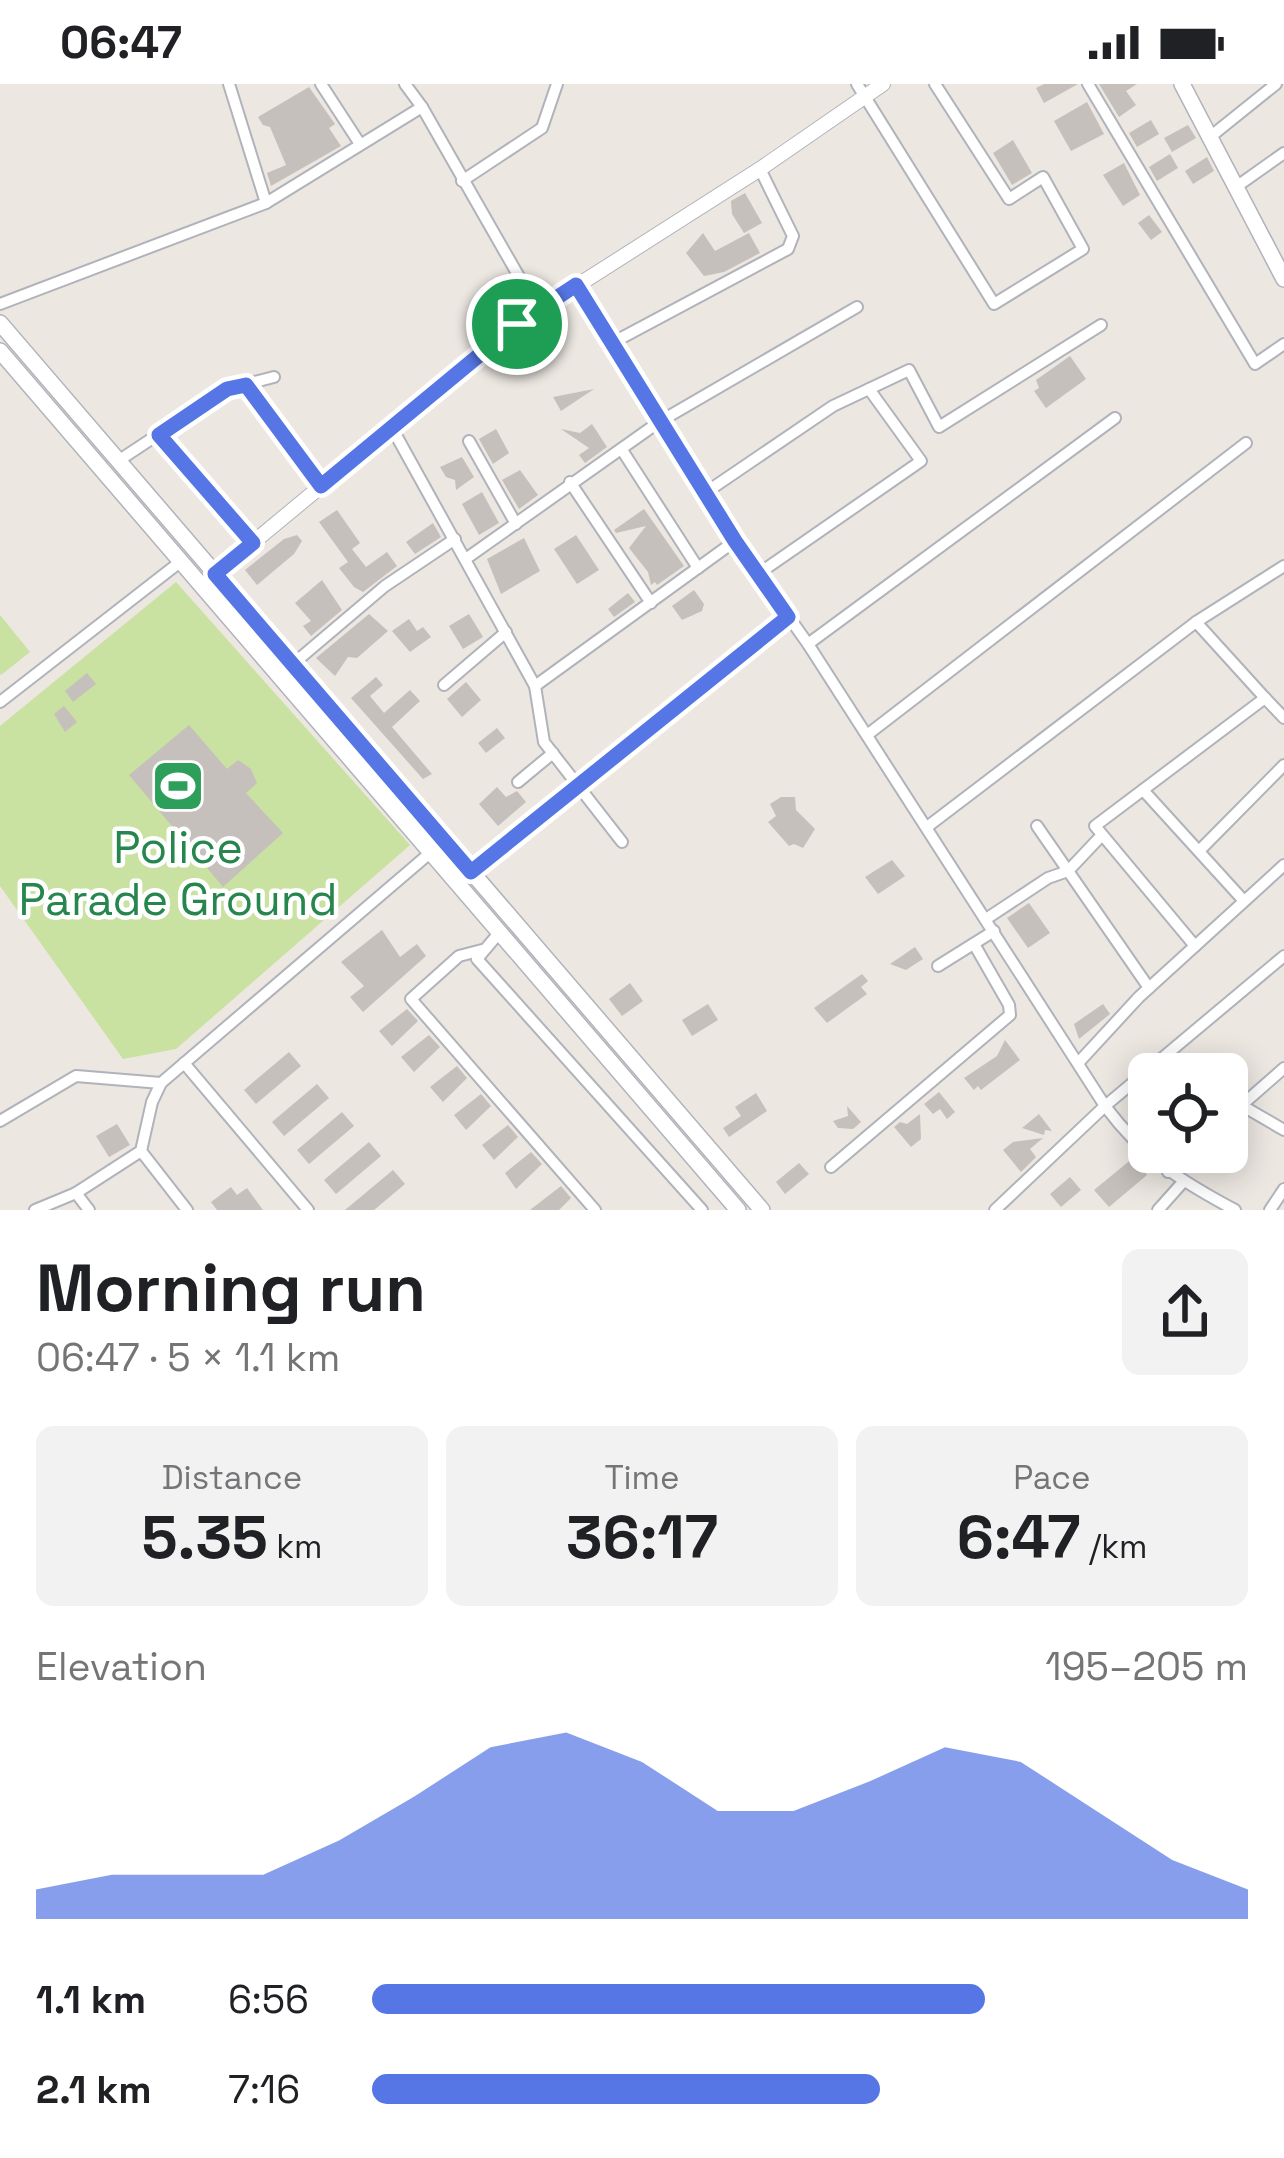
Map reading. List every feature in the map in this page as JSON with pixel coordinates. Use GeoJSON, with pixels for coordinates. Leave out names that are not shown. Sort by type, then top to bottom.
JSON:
{"type":"FeatureCollection","features":[{"type":"Feature","properties":{"kind":"main road"},"geometry":{"type":"LineString","coordinates":[[1182,84],[1284,279]]}},
{"type":"Feature","properties":{"kind":"main road"},"geometry":{"type":"LineString","coordinates":[[0,323],[763,1210]]}},
{"type":"Feature","properties":{"kind":"main road"},"geometry":{"type":"LineString","coordinates":[[0,351],[738,1210]]}},
{"type":"Feature","properties":{"kind":"street"},"geometry":{"type":"LineString","coordinates":[[229,84],[266,203]]}},
{"type":"Feature","properties":{"kind":"street"},"geometry":{"type":"LineString","coordinates":[[321,84],[360,145]]}},
{"type":"Feature","properties":{"kind":"street"},"geometry":{"type":"LineString","coordinates":[[405,84],[538,310]]}},
{"type":"Feature","properties":{"kind":"street"},"geometry":{"type":"LineString","coordinates":[[462,181],[542,128],[557,84]]}},
{"type":"Feature","properties":{"kind":"street"},"geometry":{"type":"LineString","coordinates":[[215,574],[538,310],[760,169],[861,90],[883,84]]}},
{"type":"Feature","properties":{"kind":"street"},"geometry":{"type":"LineString","coordinates":[[861,90],[994,304],[1083,249],[1043,177],[1009,199],[935,84]]}},
{"type":"Feature","properties":{"kind":"street"},"geometry":{"type":"LineString","coordinates":[[1088,84],[1255,364],[1284,344]]}},
{"type":"Feature","properties":{"kind":"street"},"geometry":{"type":"LineString","coordinates":[[1210,136],[1276,84]]}},
{"type":"Feature","properties":{"kind":"street"},"geometry":{"type":"LineString","coordinates":[[0,304],[266,203],[422,107]]}},
{"type":"Feature","properties":{"kind":"street"},"geometry":{"type":"LineString","coordinates":[[1236,187],[1284,152]]}},
{"type":"Feature","properties":{"kind":"street"},"geometry":{"type":"LineString","coordinates":[[612,343],[788,249],[794,236],[760,169]]}},
{"type":"Feature","properties":{"kind":"street"},"geometry":{"type":"LineString","coordinates":[[576,285],[735,541],[808,644],[1128,1136]]}},
{"type":"Feature","properties":{"kind":"street"},"geometry":{"type":"LineString","coordinates":[[467,558],[659,422],[857,307]]}},
{"type":"Feature","properties":{"kind":"street"},"geometry":{"type":"LineString","coordinates":[[705,493],[833,406],[909,370],[939,427],[1101,325]]}},
{"type":"Feature","properties":{"kind":"street"},"geometry":{"type":"LineString","coordinates":[[118,461],[227,389],[274,377]]}},
{"type":"Feature","properties":{"kind":"street"},"geometry":{"type":"LineString","coordinates":[[246,385],[321,486]]}},
{"type":"Feature","properties":{"kind":"street"},"geometry":{"type":"LineString","coordinates":[[758,574],[922,461],[869,389]]}},
{"type":"Feature","properties":{"kind":"street"},"geometry":{"type":"LineString","coordinates":[[808,644],[1114,418]]}},
{"type":"Feature","properties":{"kind":"street"},"geometry":{"type":"LineString","coordinates":[[392,428],[535,686],[544,742],[622,842]]}},
{"type":"Feature","properties":{"kind":"street"},"geometry":{"type":"LineString","coordinates":[[159,435],[253,543]]}},
{"type":"Feature","properties":{"kind":"street"},"geometry":{"type":"LineString","coordinates":[[469,441],[515,524]]}},
{"type":"Feature","properties":{"kind":"street"},"geometry":{"type":"LineString","coordinates":[[867,735],[1246,443]]}},
{"type":"Feature","properties":{"kind":"street"},"geometry":{"type":"LineString","coordinates":[[622,450],[698,568]]}},
{"type":"Feature","properties":{"kind":"street"},"geometry":{"type":"LineString","coordinates":[[570,482],[651,603]]}},
{"type":"Feature","properties":{"kind":"street"},"geometry":{"type":"LineString","coordinates":[[293,664],[386,586],[455,539]]}},
{"type":"Feature","properties":{"kind":"street"},"geometry":{"type":"LineString","coordinates":[[535,686],[735,541]]}},
{"type":"Feature","properties":{"kind":"street"},"geometry":{"type":"LineString","coordinates":[[0,702],[180,562]]}},
{"type":"Feature","properties":{"kind":"street"},"geometry":{"type":"LineString","coordinates":[[927,827],[1196,622],[1284,566]]}},
{"type":"Feature","properties":{"kind":"street"},"geometry":{"type":"LineString","coordinates":[[471,872],[788,617]]}},
{"type":"Feature","properties":{"kind":"street"},"geometry":{"type":"LineString","coordinates":[[1196,622],[1284,718]]}},
{"type":"Feature","properties":{"kind":"street"},"geometry":{"type":"LineString","coordinates":[[444,685],[506,632]]}},
{"type":"Feature","properties":{"kind":"street"},"geometry":{"type":"LineString","coordinates":[[1195,946],[1095,826],[1265,698]]}},
{"type":"Feature","properties":{"kind":"street"},"geometry":{"type":"LineString","coordinates":[[518,782],[553,753]]}},
{"type":"Feature","properties":{"kind":"street"},"geometry":{"type":"LineString","coordinates":[[1198,851],[1284,765]]}},
{"type":"Feature","properties":{"kind":"street"},"geometry":{"type":"LineString","coordinates":[[1143,790],[1244,902]]}},
{"type":"Feature","properties":{"kind":"street"},"geometry":{"type":"LineString","coordinates":[[1037,826],[1149,988]]}},
{"type":"Feature","properties":{"kind":"street"},"geometry":{"type":"LineString","coordinates":[[986,919],[1048,878],[1068,871],[1102,835]]}},
{"type":"Feature","properties":{"kind":"street"},"geometry":{"type":"LineString","coordinates":[[35,1210],[76,1193],[141,1151],[161,1083],[430,853]]}},
{"type":"Feature","properties":{"kind":"street"},"geometry":{"type":"LineString","coordinates":[[1079,1062],[1149,988],[1284,865]]}},
{"type":"Feature","properties":{"kind":"street"},"geometry":{"type":"LineString","coordinates":[[938,966],[994,931]]}},
{"type":"Feature","properties":{"kind":"street"},"geometry":{"type":"LineString","coordinates":[[500,933],[478,959],[702,1210]]}},
{"type":"Feature","properties":{"kind":"street"},"geometry":{"type":"LineString","coordinates":[[831,1167],[1010,1015],[1010,1005],[974,944]]}},
{"type":"Feature","properties":{"kind":"street"},"geometry":{"type":"LineString","coordinates":[[483,949],[459,956],[411,999],[595,1210]]}},
{"type":"Feature","properties":{"kind":"street"},"geometry":{"type":"LineString","coordinates":[[995,1210],[1106,1106],[1284,956]]}},
{"type":"Feature","properties":{"kind":"street"},"geometry":{"type":"LineString","coordinates":[[184,1063],[308,1210]]}},
{"type":"Feature","properties":{"kind":"street"},"geometry":{"type":"LineString","coordinates":[[1248,1100],[1284,1068]]}},
{"type":"Feature","properties":{"kind":"street"},"geometry":{"type":"LineString","coordinates":[[0,1121],[76,1076],[161,1083]]}},
{"type":"Feature","properties":{"kind":"street"},"geometry":{"type":"LineString","coordinates":[[1248,1110],[1284,1130]]}},
{"type":"Feature","properties":{"kind":"street"},"geometry":{"type":"LineString","coordinates":[[141,1151],[187,1210]]}},
{"type":"Feature","properties":{"kind":"street"},"geometry":{"type":"LineString","coordinates":[[1170,1173],[1235,1210]]}},
{"type":"Feature","properties":{"kind":"street"},"geometry":{"type":"LineString","coordinates":[[1158,1210],[1184,1182]]}},
{"type":"Feature","properties":{"kind":"street"},"geometry":{"type":"LineString","coordinates":[[1270,1210],[1284,1189]]}},
{"type":"Feature","properties":{"kind":"street"},"geometry":{"type":"LineString","coordinates":[[76,1193],[89,1210]]}},
{"type":"Feature","properties":{"kind":"street"},"geometry":{"type":"LineString","coordinates":[[1006,1199],[1016,1210]]}},
{"type":"Feature","properties":{"kind":"green space","name":"Police Parade Ground"},"geometry":{"type":"Polygon","coordinates":[[[176,582],[410,845],[176,1049],[123,1059],[0,886],[0,726],[176,582]]]}},
{"type":"Feature","properties":{"kind":"green space"},"geometry":{"type":"Polygon","coordinates":[[[0,615],[30,652],[1,675],[0,674],[0,615]]]}},
{"type":"Feature","properties":{"kind":"building"},"geometry":{"type":"Polygon","coordinates":[[[1078,84],[1044,103],[1036,88],[1078,84]]]}},
{"type":"Feature","properties":{"kind":"building"},"geometry":{"type":"Polygon","coordinates":[[[1099,84],[1137,84],[1126,91],[1136,105],[1119,117],[1099,84]]]}},
{"type":"Feature","properties":{"kind":"building"},"geometry":{"type":"Polygon","coordinates":[[[309,87],[335,124],[329,128],[341,146],[271,186],[267,173],[286,165],[270,127],[258,117],[309,87]]]}},
{"type":"Feature","properties":{"kind":"building"},"geometry":{"type":"Polygon","coordinates":[[[1087,102],[1104,134],[1071,151],[1054,121],[1087,102]]]}},
{"type":"Feature","properties":{"kind":"building"},"geometry":{"type":"Polygon","coordinates":[[[1151,120],[1159,134],[1137,147],[1129,133],[1151,120]]]}},
{"type":"Feature","properties":{"kind":"building"},"geometry":{"type":"Polygon","coordinates":[[[1188,125],[1196,138],[1172,152],[1164,138],[1188,125]]]}},
{"type":"Feature","properties":{"kind":"building"},"geometry":{"type":"Polygon","coordinates":[[[1013,140],[1032,173],[1012,185],[993,153],[1013,140]]]}},
{"type":"Feature","properties":{"kind":"building"},"geometry":{"type":"Polygon","coordinates":[[[1170,154],[1178,168],[1157,181],[1149,167],[1170,154]]]}},
{"type":"Feature","properties":{"kind":"building"},"geometry":{"type":"Polygon","coordinates":[[[1207,157],[1214,171],[1193,184],[1185,171],[1207,157]]]}},
{"type":"Feature","properties":{"kind":"building"},"geometry":{"type":"Polygon","coordinates":[[[1124,163],[1140,195],[1123,206],[1103,175],[1124,163]]]}},
{"type":"Feature","properties":{"kind":"building"},"geometry":{"type":"Polygon","coordinates":[[[745,193],[762,223],[744,233],[732,214],[731,201],[745,193]]]}},
{"type":"Feature","properties":{"kind":"building"},"geometry":{"type":"Polygon","coordinates":[[[1149,215],[1162,232],[1151,240],[1138,223],[1149,215]]]}},
{"type":"Feature","properties":{"kind":"building"},"geometry":{"type":"Polygon","coordinates":[[[703,233],[715,251],[749,233],[760,253],[724,272],[704,276],[686,253],[703,233]]]}},
{"type":"Feature","properties":{"kind":"building"},"geometry":{"type":"Polygon","coordinates":[[[1070,356],[1086,379],[1046,408],[1034,391],[1039,388],[1036,380],[1070,356]]]}},
{"type":"Feature","properties":{"kind":"building"},"geometry":{"type":"Polygon","coordinates":[[[594,389],[561,411],[553,397],[594,389]]]}},
{"type":"Feature","properties":{"kind":"building"},"geometry":{"type":"Polygon","coordinates":[[[592,424],[607,447],[585,463],[579,455],[589,448],[561,429],[580,433],[592,424]]]}},
{"type":"Feature","properties":{"kind":"building"},"geometry":{"type":"Polygon","coordinates":[[[496,429],[509,453],[493,464],[479,439],[496,429]]]}},
{"type":"Feature","properties":{"kind":"building"},"geometry":{"type":"Polygon","coordinates":[[[462,457],[474,477],[456,490],[455,480],[446,477],[440,467],[462,457]]]}},
{"type":"Feature","properties":{"kind":"building"},"geometry":{"type":"Polygon","coordinates":[[[520,470],[538,495],[519,509],[502,480],[520,470]]]}},
{"type":"Feature","properties":{"kind":"building"},"geometry":{"type":"Polygon","coordinates":[[[482,492],[499,523],[479,535],[462,504],[482,492]]]}},
{"type":"Feature","properties":{"kind":"building"},"geometry":{"type":"Polygon","coordinates":[[[644,509],[684,566],[657,585],[651,585],[648,572],[629,548],[646,526],[614,530],[644,509]]]}},
{"type":"Feature","properties":{"kind":"building"},"geometry":{"type":"Polygon","coordinates":[[[337,510],[360,543],[352,549],[366,567],[387,552],[397,566],[363,592],[339,568],[348,562],[319,522],[337,510]]]}},
{"type":"Feature","properties":{"kind":"building"},"geometry":{"type":"Polygon","coordinates":[[[433,523],[441,537],[415,554],[406,542],[433,523]]]}},
{"type":"Feature","properties":{"kind":"building"},"geometry":{"type":"Polygon","coordinates":[[[297,535],[302,541],[294,554],[257,585],[245,570],[284,539],[297,535]]]}},
{"type":"Feature","properties":{"kind":"building"},"geometry":{"type":"Polygon","coordinates":[[[576,535],[599,570],[577,584],[554,549],[576,535]]]}},
{"type":"Feature","properties":{"kind":"building"},"geometry":{"type":"Polygon","coordinates":[[[524,538],[540,571],[501,594],[487,559],[524,538]]]}},
{"type":"Feature","properties":{"kind":"building"},"geometry":{"type":"Polygon","coordinates":[[[322,580],[342,610],[311,636],[303,626],[311,621],[295,603],[322,580]]]}},
{"type":"Feature","properties":{"kind":"building"},"geometry":{"type":"Polygon","coordinates":[[[694,590],[704,604],[702,611],[682,620],[672,606],[694,590]]]}},
{"type":"Feature","properties":{"kind":"building"},"geometry":{"type":"Polygon","coordinates":[[[628,593],[635,602],[614,617],[608,609],[628,593]]]}},
{"type":"Feature","properties":{"kind":"building"},"geometry":{"type":"Polygon","coordinates":[[[369,614],[388,631],[357,658],[348,657],[335,676],[316,658],[369,614]]]}},
{"type":"Feature","properties":{"kind":"building"},"geometry":{"type":"Polygon","coordinates":[[[469,614],[483,637],[463,649],[449,626],[469,614]]]}},
{"type":"Feature","properties":{"kind":"building"},"geometry":{"type":"Polygon","coordinates":[[[409,619],[417,631],[423,627],[431,637],[410,652],[392,631],[409,619]]]}},
{"type":"Feature","properties":{"kind":"building"},"geometry":{"type":"Polygon","coordinates":[[[87,673],[96,684],[73,702],[65,691],[87,673]]]}},
{"type":"Feature","properties":{"kind":"building"},"geometry":{"type":"Polygon","coordinates":[[[376,677],[383,685],[370,696],[384,713],[410,690],[420,701],[392,727],[432,774],[423,779],[351,698],[376,677]]]}},
{"type":"Feature","properties":{"kind":"building"},"geometry":{"type":"Polygon","coordinates":[[[466,682],[481,700],[462,717],[447,699],[466,682]]]}},
{"type":"Feature","properties":{"kind":"building"},"geometry":{"type":"Polygon","coordinates":[[[64,706],[77,722],[65,732],[54,714],[64,706]]]}},
{"type":"Feature","properties":{"kind":"building"},"geometry":{"type":"Polygon","coordinates":[[[189,725],[227,769],[238,760],[251,769],[257,783],[246,793],[283,833],[223,887],[129,775],[189,725]]]}},
{"type":"Feature","properties":{"kind":"building"},"geometry":{"type":"Polygon","coordinates":[[[497,728],[505,738],[486,753],[478,743],[497,728]]]}},
{"type":"Feature","properties":{"kind":"building"},"geometry":{"type":"Polygon","coordinates":[[[497,787],[506,797],[517,791],[526,802],[498,826],[479,804],[497,787]]]}},
{"type":"Feature","properties":{"kind":"building"},"geometry":{"type":"Polygon","coordinates":[[[781,797],[795,797],[796,810],[815,829],[803,848],[789,846],[768,822],[776,816],[770,804],[781,797]]]}},
{"type":"Feature","properties":{"kind":"building"},"geometry":{"type":"Polygon","coordinates":[[[892,860],[905,876],[878,894],[865,877],[892,860]]]}},
{"type":"Feature","properties":{"kind":"building"},"geometry":{"type":"Polygon","coordinates":[[[1029,903],[1050,933],[1028,948],[1007,918],[1029,903]]]}},
{"type":"Feature","properties":{"kind":"building"},"geometry":{"type":"Polygon","coordinates":[[[382,930],[400,957],[417,944],[426,956],[363,1012],[350,997],[364,986],[341,962],[382,930]]]}},
{"type":"Feature","properties":{"kind":"building"},"geometry":{"type":"Polygon","coordinates":[[[915,947],[923,959],[906,970],[890,964],[915,947]]]}},
{"type":"Feature","properties":{"kind":"building"},"geometry":{"type":"Polygon","coordinates":[[[862,974],[868,981],[861,987],[867,994],[827,1023],[814,1008],[862,974]]]}},
{"type":"Feature","properties":{"kind":"building"},"geometry":{"type":"Polygon","coordinates":[[[630,983],[643,1001],[622,1016],[609,999],[630,983]]]}},
{"type":"Feature","properties":{"kind":"building"},"geometry":{"type":"Polygon","coordinates":[[[708,1004],[718,1020],[692,1036],[682,1020],[708,1004]]]}},
{"type":"Feature","properties":{"kind":"building"},"geometry":{"type":"Polygon","coordinates":[[[1103,1004],[1110,1014],[1079,1039],[1074,1024],[1103,1004]]]}},
{"type":"Feature","properties":{"kind":"building"},"geometry":{"type":"Polygon","coordinates":[[[407,1009],[418,1021],[392,1046],[379,1031],[407,1009]]]}},
{"type":"Feature","properties":{"kind":"building"},"geometry":{"type":"Polygon","coordinates":[[[429,1035],[440,1047],[414,1072],[401,1057],[429,1035]]]}},
{"type":"Feature","properties":{"kind":"building"},"geometry":{"type":"Polygon","coordinates":[[[1005,1040],[1020,1060],[981,1090],[978,1086],[974,1090],[964,1078],[997,1056],[1005,1040]]]}},
{"type":"Feature","properties":{"kind":"building"},"geometry":{"type":"Polygon","coordinates":[[[289,1052],[301,1066],[256,1104],[244,1090],[289,1052]]]}},
{"type":"Feature","properties":{"kind":"building"},"geometry":{"type":"Polygon","coordinates":[[[457,1066],[467,1078],[443,1102],[430,1087],[457,1066]]]}},
{"type":"Feature","properties":{"kind":"building"},"geometry":{"type":"Polygon","coordinates":[[[317,1084],[329,1098],[284,1136],[272,1122],[317,1084]]]}},
{"type":"Feature","properties":{"kind":"building"},"geometry":{"type":"Polygon","coordinates":[[[939,1092],[955,1112],[947,1119],[940,1109],[933,1114],[924,1104],[939,1092]]]}},
{"type":"Feature","properties":{"kind":"building"},"geometry":{"type":"Polygon","coordinates":[[[756,1093],[767,1111],[729,1137],[723,1128],[741,1116],[735,1107],[756,1093]]]}},
{"type":"Feature","properties":{"kind":"building"},"geometry":{"type":"Polygon","coordinates":[[[481,1094],[491,1106],[466,1130],[454,1115],[481,1094]]]}},
{"type":"Feature","properties":{"kind":"building"},"geometry":{"type":"Polygon","coordinates":[[[847,1106],[861,1122],[853,1129],[838,1128],[833,1121],[848,1116],[847,1106]]]}},
{"type":"Feature","properties":{"kind":"building"},"geometry":{"type":"Polygon","coordinates":[[[342,1112],[354,1126],[309,1164],[297,1150],[342,1112]]]}},
{"type":"Feature","properties":{"kind":"building"},"geometry":{"type":"Polygon","coordinates":[[[920,1114],[921,1139],[911,1147],[894,1127],[920,1114]]]}},
{"type":"Feature","properties":{"kind":"building"},"geometry":{"type":"Polygon","coordinates":[[[1039,1114],[1052,1131],[1045,1130],[1044,1135],[1022,1128],[1039,1114]]]}},
{"type":"Feature","properties":{"kind":"building"},"geometry":{"type":"Polygon","coordinates":[[[117,1124],[130,1145],[109,1157],[96,1136],[117,1124]]]}},
{"type":"Feature","properties":{"kind":"building"},"geometry":{"type":"Polygon","coordinates":[[[508,1125],[518,1137],[494,1160],[482,1145],[508,1125]]]}},
{"type":"Feature","properties":{"kind":"building"},"geometry":{"type":"Polygon","coordinates":[[[1043,1138],[1030,1149],[1036,1157],[1021,1172],[1003,1150],[1013,1142],[1043,1138]]]}},
{"type":"Feature","properties":{"kind":"building"},"geometry":{"type":"Polygon","coordinates":[[[369,1142],[381,1156],[336,1194],[324,1180],[369,1142]]]}},
{"type":"Feature","properties":{"kind":"building"},"geometry":{"type":"Polygon","coordinates":[[[531,1152],[542,1164],[516,1189],[505,1173],[531,1152]]]}},
{"type":"Feature","properties":{"kind":"building"},"geometry":{"type":"Polygon","coordinates":[[[1128,1162],[1128,1173],[1147,1175],[1109,1207],[1094,1190],[1128,1162]]]}},
{"type":"Feature","properties":{"kind":"building"},"geometry":{"type":"Polygon","coordinates":[[[799,1163],[809,1174],[785,1194],[776,1182],[799,1163]]]}},
{"type":"Feature","properties":{"kind":"building"},"geometry":{"type":"Polygon","coordinates":[[[393,1170],[405,1184],[374,1210],[345,1210],[393,1170]]]}},
{"type":"Feature","properties":{"kind":"building"},"geometry":{"type":"Polygon","coordinates":[[[1070,1177],[1081,1190],[1061,1207],[1050,1194],[1070,1177]]]}},
{"type":"Feature","properties":{"kind":"building"},"geometry":{"type":"Polygon","coordinates":[[[561,1186],[571,1198],[559,1210],[530,1210],[561,1186]]]}},
{"type":"Feature","properties":{"kind":"building"},"geometry":{"type":"Polygon","coordinates":[[[231,1187],[237,1195],[247,1188],[263,1210],[217,1210],[211,1202],[231,1187]]]}},
{"type":"Feature","properties":{"kind":"place","name":"Police Parade Ground"},"geometry":{"type":"Point","coordinates":[178,786]}},
{"type":"Feature","properties":{"kind":"route"},"geometry":{"type":"LineString","coordinates":[[576,285],[659,422],[788,617],[471,872],[215,574],[253,543],[159,435],[227,389],[246,385],[321,486],[517,324],[576,285]]}}]}
